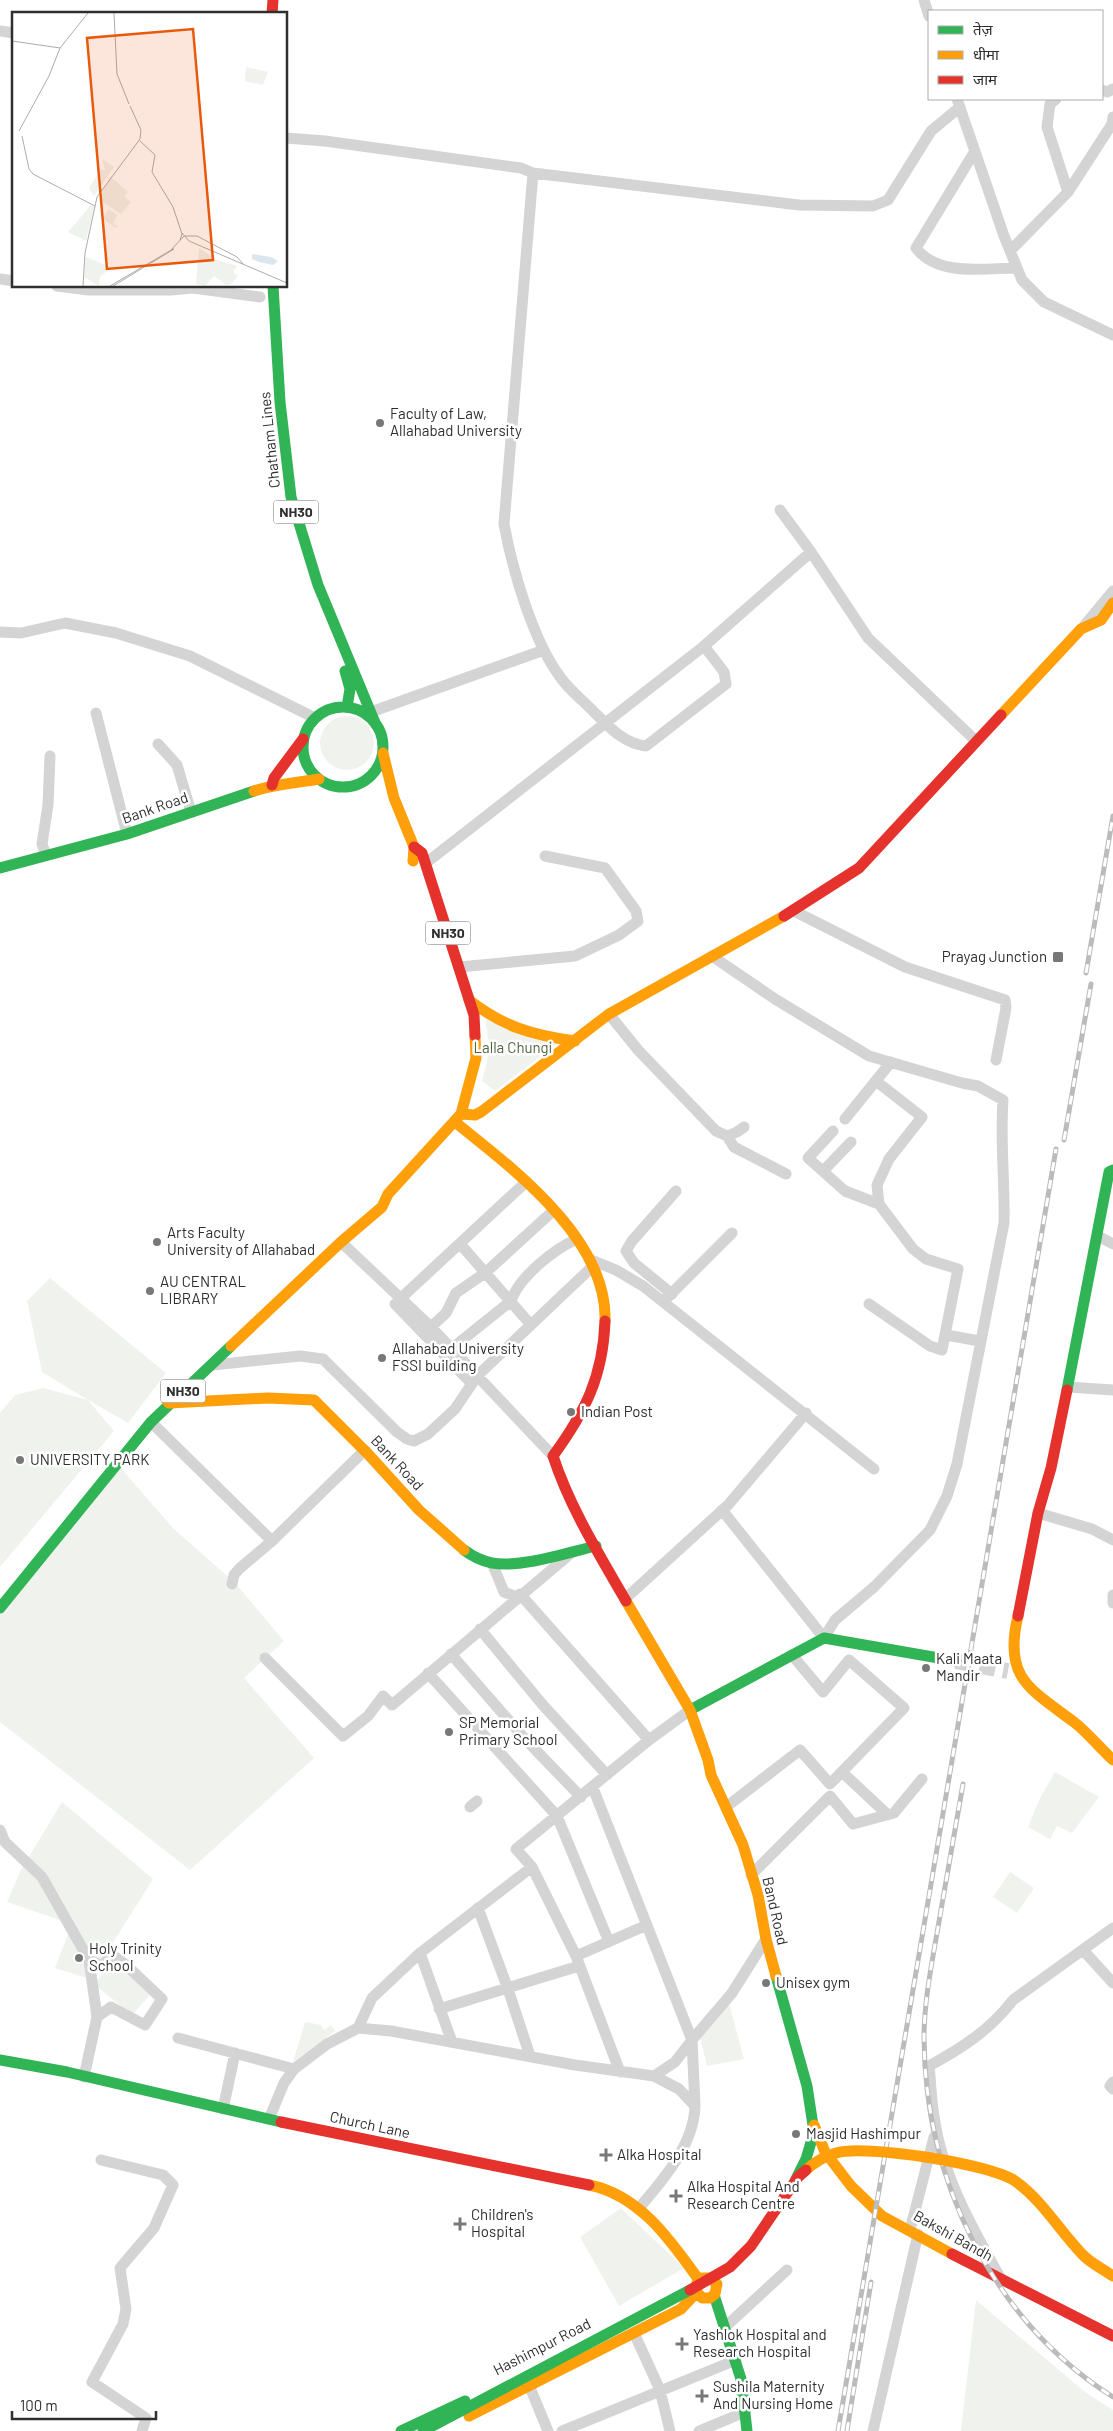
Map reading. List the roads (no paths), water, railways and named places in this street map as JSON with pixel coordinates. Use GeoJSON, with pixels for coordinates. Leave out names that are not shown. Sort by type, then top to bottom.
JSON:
{"type":"FeatureCollection","features":[{"type":"Feature","properties":{"kind":"main road","name":"Chatham Lines"},"geometry":{"type":"LineString","coordinates":[[273,288],[280,402],[291,497],[318,585],[381,734],[383,753],[394,798],[414,847],[422,853],[426,863],[474,1014],[472,1023],[463,1016],[412,856],[414,847]]}},
{"type":"Feature","properties":{"kind":"main road","name":"Chatham Lines"},"geometry":{"type":"LineString","coordinates":[[267,382],[276,460],[287,518],[306,579],[349,680],[350,698],[347,707]]}},
{"type":"Feature","properties":{"kind":"main road"},"geometry":{"type":"LineString","coordinates":[[458,1118],[481,1112],[609,1014],[794,911],[859,868],[1081,629],[1101,620],[1113,603]]}},
{"type":"Feature","properties":{"kind":"main road"},"geometry":{"type":"LineString","coordinates":[[272,785],[274,778],[303,739],[307,728],[324,711],[347,707],[364,712],[376,725]]}},
{"type":"Feature","properties":{"kind":"main road"},"geometry":{"type":"LineString","coordinates":[[303,739],[305,761],[318,779],[331,785],[344,787],[358,784],[370,777],[378,766],[383,753]]}},
{"type":"Feature","properties":{"kind":"main road","name":"Bank Road"},"geometry":{"type":"LineString","coordinates":[[0,868],[127,834],[272,785],[279,786],[318,779]]}},
{"type":"Feature","properties":{"kind":"main road"},"geometry":{"type":"LineString","coordinates":[[469,1000],[489,1017],[505,1026],[543,1037],[574,1041]]}},
{"type":"Feature","properties":{"kind":"main road","name":"NH30"},"geometry":{"type":"LineString","coordinates":[[0,1608],[151,1422],[166,1400],[211,1365],[340,1242],[382,1207],[388,1194],[458,1118],[476,1058],[476,1040],[472,1023]]}},
{"type":"Feature","properties":{"kind":"main road"},"geometry":{"type":"LineString","coordinates":[[458,1118],[517,1172],[553,1211],[577,1239],[591,1262],[601,1284],[606,1317],[601,1360],[583,1412],[553,1456]]}},
{"type":"Feature","properties":{"kind":"main road"},"geometry":{"type":"LineString","coordinates":[[1033,1692],[1020,1676],[1013,1649],[1017,1620],[1038,1513],[1051,1468],[1068,1387],[1098,1236],[1097,1230],[1109,1197],[1109,1172],[1113,1170]]}},
{"type":"Feature","properties":{"kind":"main road"},"geometry":{"type":"LineString","coordinates":[[227,1333],[374,1198],[388,1194]]}},
{"type":"Feature","properties":{"kind":"main road"},"geometry":{"type":"LineString","coordinates":[[127,1432],[166,1400],[187,1372]]}},
{"type":"Feature","properties":{"kind":"main road","name":"Bank Road"},"geometry":{"type":"LineString","coordinates":[[166,1400],[291,1398],[313,1400],[365,1450],[441,1533],[466,1552],[492,1563],[508,1563],[573,1552],[596,1546]]}},
{"type":"Feature","properties":{"kind":"main road","name":"Band Road"},"geometry":{"type":"LineString","coordinates":[[553,1456],[564,1490],[579,1520],[596,1546],[690,1710],[708,1760],[711,1775],[743,1846],[752,1875],[766,1939],[807,2086],[814,2132],[806,2159],[787,2196],[715,2290]]}},
{"type":"Feature","properties":{"kind":"main road"},"geometry":{"type":"LineString","coordinates":[[0,1594],[107,1457]]}},
{"type":"Feature","properties":{"kind":"main road"},"geometry":{"type":"LineString","coordinates":[[690,1710],[824,1638],[956,1661]]}},
{"type":"Feature","properties":{"kind":"main road"},"geometry":{"type":"LineString","coordinates":[[1008,1671],[1076,1724],[1113,1760]]}},
{"type":"Feature","properties":{"kind":"main road","name":"Church Lane"},"geometry":{"type":"LineString","coordinates":[[0,2060],[269,2119],[600,2188],[639,2208],[673,2243],[698,2286]]}},
{"type":"Feature","properties":{"kind":"main road","name":"Bakshi Bandh"},"geometry":{"type":"LineString","coordinates":[[813,2123],[825,2152],[851,2186],[882,2216],[1113,2336]]}},
{"type":"Feature","properties":{"kind":"main road"},"geometry":{"type":"LineString","coordinates":[[423,2431],[702,2284],[730,2267],[751,2246],[798,2177],[815,2162],[837,2152],[887,2151],[970,2165],[1014,2180],[1050,2216],[1083,2255],[1113,2276]]}},
{"type":"Feature","properties":{"kind":"main road"},"geometry":{"type":"LineString","coordinates":[[438,2431],[681,2309],[698,2286],[710,2278],[715,2290],[724,2328],[736,2360],[746,2412],[747,2431]]}},
{"type":"Feature","properties":{"kind":"main road"},"geometry":{"type":"LineString","coordinates":[[698,2286],[702,2298],[710,2298],[715,2290]]}},
{"type":"Feature","properties":{"kind":"main road","name":"Hashimpur Road"},"geometry":{"type":"LineString","coordinates":[[401,2431],[523,2375],[698,2286]]}},
{"type":"Feature","properties":{"kind":"street"},"geometry":{"type":"LineString","coordinates":[[924,0],[928,13]]}},
{"type":"Feature","properties":{"kind":"street"},"geometry":{"type":"LineString","coordinates":[[1055,100],[1050,104],[1047,127],[1068,192]]}},
{"type":"Feature","properties":{"kind":"street"},"geometry":{"type":"LineString","coordinates":[[288,138],[325,141],[521,168],[533,173],[799,205],[873,206],[888,200],[931,131],[959,103],[1010,251],[1022,280],[1044,302],[1113,335]]}},
{"type":"Feature","properties":{"kind":"street"},"geometry":{"type":"LineString","coordinates":[[1010,251],[1068,192],[1112,124],[1113,117]]}},
{"type":"Feature","properties":{"kind":"street"},"geometry":{"type":"LineString","coordinates":[[975,151],[916,248],[922,256],[944,267],[1017,268]]}},
{"type":"Feature","properties":{"kind":"street"},"geometry":{"type":"LineString","coordinates":[[533,173],[504,524],[510,558],[544,650],[561,678],[605,723],[630,743],[646,746],[726,684],[724,672],[704,646]]}},
{"type":"Feature","properties":{"kind":"street"},"geometry":{"type":"LineString","coordinates":[[73,288],[89,290],[170,290],[193,288],[260,296]]}},
{"type":"Feature","properties":{"kind":"street"},"geometry":{"type":"LineString","coordinates":[[780,510],[811,552],[868,638],[976,741]]}},
{"type":"Feature","properties":{"kind":"street"},"geometry":{"type":"LineString","coordinates":[[426,863],[704,646],[811,552]]}},
{"type":"Feature","properties":{"kind":"street"},"geometry":{"type":"LineString","coordinates":[[1081,629],[1113,591]]}},
{"type":"Feature","properties":{"kind":"street"},"geometry":{"type":"LineString","coordinates":[[0,632],[21,634],[64,623],[116,633],[190,656],[315,718]]}},
{"type":"Feature","properties":{"kind":"street"},"geometry":{"type":"LineString","coordinates":[[371,712],[544,650]]}},
{"type":"Feature","properties":{"kind":"street"},"geometry":{"type":"LineString","coordinates":[[96,713],[127,834]]}},
{"type":"Feature","properties":{"kind":"street"},"geometry":{"type":"LineString","coordinates":[[158,744],[177,766],[191,812]]}},
{"type":"Feature","properties":{"kind":"street"},"geometry":{"type":"LineString","coordinates":[[46,855],[42,844],[48,805],[50,756]]}},
{"type":"Feature","properties":{"kind":"street"},"geometry":{"type":"LineString","coordinates":[[458,967],[575,956],[619,935],[638,921],[636,911],[605,868],[545,856]]}},
{"type":"Feature","properties":{"kind":"street"},"geometry":{"type":"LineString","coordinates":[[794,911],[905,967],[1005,1000],[1006,1008],[996,1060]]}},
{"type":"Feature","properties":{"kind":"street"},"geometry":{"type":"LineString","coordinates":[[712,956],[774,999],[870,1056],[978,1086],[1003,1100],[1004,1223],[957,1464],[947,1496],[930,1530],[874,1587],[835,1620],[824,1638],[722,1510]]}},
{"type":"Feature","properties":{"kind":"street"},"geometry":{"type":"LineString","coordinates":[[609,1014],[638,1050],[716,1131],[727,1136],[734,1147],[786,1174]]}},
{"type":"Feature","properties":{"kind":"street"},"geometry":{"type":"LineString","coordinates":[[845,1119],[891,1062]]}},
{"type":"Feature","properties":{"kind":"street"},"geometry":{"type":"LineString","coordinates":[[876,1081],[922,1117],[889,1159],[877,1186],[879,1204]]}},
{"type":"Feature","properties":{"kind":"street"},"geometry":{"type":"LineString","coordinates":[[727,1136],[744,1127]]}},
{"type":"Feature","properties":{"kind":"street"},"geometry":{"type":"LineString","coordinates":[[833,1131],[808,1158],[845,1190],[879,1204],[913,1249],[926,1259],[958,1269],[942,1350],[930,1346],[870,1304]]}},
{"type":"Feature","properties":{"kind":"street"},"geometry":{"type":"LineString","coordinates":[[823,1172],[851,1142]]}},
{"type":"Feature","properties":{"kind":"street"},"geometry":{"type":"LineString","coordinates":[[400,1299],[526,1182]]}},
{"type":"Feature","properties":{"kind":"street"},"geometry":{"type":"LineString","coordinates":[[676,1191],[632,1241],[626,1251],[634,1263],[667,1298],[874,1469]]}},
{"type":"Feature","properties":{"kind":"street"},"geometry":{"type":"LineString","coordinates":[[431,1327],[446,1313],[456,1294],[485,1273],[553,1211]]}},
{"type":"Feature","properties":{"kind":"street"},"geometry":{"type":"LineString","coordinates":[[667,1298],[732,1233]]}},
{"type":"Feature","properties":{"kind":"street"},"geometry":{"type":"LineString","coordinates":[[1098,1236],[1113,1244]]}},
{"type":"Feature","properties":{"kind":"street"},"geometry":{"type":"LineString","coordinates":[[451,1349],[511,1301],[514,1292],[543,1261],[561,1246],[577,1239]]}},
{"type":"Feature","properties":{"kind":"street"},"geometry":{"type":"LineString","coordinates":[[340,1242],[431,1327],[475,1380]]}},
{"type":"Feature","properties":{"kind":"street"},"geometry":{"type":"LineString","coordinates":[[461,1244],[531,1324]]}},
{"type":"Feature","properties":{"kind":"street"},"geometry":{"type":"LineString","coordinates":[[211,1365],[300,1356],[323,1359],[397,1432],[407,1439],[414,1440],[428,1434],[456,1409],[475,1380],[591,1262],[616,1270],[667,1298]]}},
{"type":"Feature","properties":{"kind":"street"},"geometry":{"type":"LineString","coordinates":[[358,1266],[553,1456]]}},
{"type":"Feature","properties":{"kind":"street"},"geometry":{"type":"LineString","coordinates":[[946,1334],[980,1341]]}},
{"type":"Feature","properties":{"kind":"street"},"geometry":{"type":"LineString","coordinates":[[1068,1387],[1113,1390]]}},
{"type":"Feature","properties":{"kind":"street"},"geometry":{"type":"LineString","coordinates":[[626,1598],[722,1510],[806,1413]]}},
{"type":"Feature","properties":{"kind":"street"},"geometry":{"type":"LineString","coordinates":[[151,1422],[272,1541]]}},
{"type":"Feature","properties":{"kind":"street"},"geometry":{"type":"LineString","coordinates":[[232,1584],[234,1575],[239,1569],[272,1541],[365,1450]]}},
{"type":"Feature","properties":{"kind":"street"},"geometry":{"type":"LineString","coordinates":[[1038,1513],[1092,1529],[1113,1540]]}},
{"type":"Feature","properties":{"kind":"street"},"geometry":{"type":"LineString","coordinates":[[265,1658],[343,1736],[368,1716],[383,1696],[392,1705],[518,1596],[573,1552]]}},
{"type":"Feature","properties":{"kind":"street"},"geometry":{"type":"LineString","coordinates":[[492,1563],[504,1592],[518,1596],[649,1740]]}},
{"type":"Feature","properties":{"kind":"street"},"geometry":{"type":"LineString","coordinates":[[1113,1594],[1113,1603]]}},
{"type":"Feature","properties":{"kind":"street"},"geometry":{"type":"LineString","coordinates":[[480,1629],[542,1704],[607,1775]]}},
{"type":"Feature","properties":{"kind":"street"},"geometry":{"type":"LineString","coordinates":[[451,1654],[528,1743],[581,1797]]}},
{"type":"Feature","properties":{"kind":"street"},"geometry":{"type":"LineString","coordinates":[[726,1807],[800,1750],[830,1784],[904,1708],[849,1660],[823,1692],[792,1655]]}},
{"type":"Feature","properties":{"kind":"street"},"geometry":{"type":"LineString","coordinates":[[428,1673],[557,1816],[609,1942]]}},
{"type":"Feature","properties":{"kind":"street"},"geometry":{"type":"LineString","coordinates":[[620,2072],[577,1961],[532,1867],[516,1849],[593,1788],[649,1740],[690,1710]]}},
{"type":"Feature","properties":{"kind":"street"},"geometry":{"type":"LineString","coordinates":[[842,1772],[888,1815]]}},
{"type":"Feature","properties":{"kind":"street"},"geometry":{"type":"LineString","coordinates":[[752,1875],[830,1796],[853,1824],[894,1813],[922,1779]]}},
{"type":"Feature","properties":{"kind":"street"},"geometry":{"type":"LineString","coordinates":[[593,1788],[692,2040],[694,2116],[684,2146],[667,2176],[639,2208]]}},
{"type":"Feature","properties":{"kind":"street"},"geometry":{"type":"LineString","coordinates":[[0,1830],[5,1842],[42,1877],[89,1960],[97,2017],[84,2077]]}},
{"type":"Feature","properties":{"kind":"street"},"geometry":{"type":"LineString","coordinates":[[358,2028],[372,1998],[420,1953],[532,1867]]}},
{"type":"Feature","properties":{"kind":"street"},"geometry":{"type":"LineString","coordinates":[[478,1908],[530,2056]]}},
{"type":"Feature","properties":{"kind":"street"},"geometry":{"type":"LineString","coordinates":[[439,2009],[508,1989],[577,1961],[609,1942],[646,1925]]}},
{"type":"Feature","properties":{"kind":"street"},"geometry":{"type":"LineString","coordinates":[[1002,2280],[973,2230],[945,2164],[934,2117],[929,2066],[966,2046],[1001,2015],[1013,2000],[1113,1928]]}},
{"type":"Feature","properties":{"kind":"street"},"geometry":{"type":"LineString","coordinates":[[654,2076],[675,2062],[732,1993],[766,1939]]}},
{"type":"Feature","properties":{"kind":"street"},"geometry":{"type":"LineString","coordinates":[[1083,1950],[1113,1982]]}},
{"type":"Feature","properties":{"kind":"street"},"geometry":{"type":"LineString","coordinates":[[420,1953],[452,2042]]}},
{"type":"Feature","properties":{"kind":"street"},"geometry":{"type":"LineString","coordinates":[[89,1960],[103,1966],[110,1954],[126,1965],[162,1999],[144,2025],[111,2007],[97,2017]]}},
{"type":"Feature","properties":{"kind":"street"},"geometry":{"type":"LineString","coordinates":[[269,2119],[284,2083],[294,2070],[327,2044],[358,2028],[391,2030],[620,2072],[654,2076],[679,2089],[695,2106]]}},
{"type":"Feature","properties":{"kind":"street"},"geometry":{"type":"LineString","coordinates":[[178,2038],[294,2070]]}},
{"type":"Feature","properties":{"kind":"street"},"geometry":{"type":"LineString","coordinates":[[223,2109],[235,2053]]}},
{"type":"Feature","properties":{"kind":"street"},"geometry":{"type":"LineString","coordinates":[[1113,2082],[1110,2086],[1113,2089]]}},
{"type":"Feature","properties":{"kind":"street"},"geometry":{"type":"LineString","coordinates":[[873,2431],[934,2137]]}},
{"type":"Feature","properties":{"kind":"street"},"geometry":{"type":"LineString","coordinates":[[101,2160],[163,2175],[173,2185],[154,2228],[120,2268],[126,2309],[124,2324],[92,2382],[146,2418],[142,2431]]}},
{"type":"Feature","properties":{"kind":"street"},"geometry":{"type":"LineString","coordinates":[[724,2328],[787,2270]]}},
{"type":"Feature","properties":{"kind":"street"},"geometry":{"type":"LineString","coordinates":[[634,2333],[660,2390],[670,2431]]}},
{"type":"Feature","properties":{"kind":"street"},"geometry":{"type":"LineString","coordinates":[[562,2431],[736,2360]]}},
{"type":"Feature","properties":{"kind":"street"},"geometry":{"type":"LineString","coordinates":[[529,2385],[548,2431]]}},
{"type":"Feature","properties":{"kind":"street"},"geometry":{"type":"LineString","coordinates":[[699,2431],[718,2427],[746,2412]]}},
{"type":"Feature","properties":{"kind":"tunnel"},"geometry":{"type":"LineString","coordinates":[[956,1661],[1008,1671]]}},
{"type":"Feature","properties":{"kind":"railway"},"geometry":{"type":"LineString","coordinates":[[1086,973],[1113,816]]}},
{"type":"Feature","properties":{"kind":"railway"},"geometry":{"type":"LineString","coordinates":[[1064,1140],[1091,984]]}},
{"type":"Feature","properties":{"kind":"railway"},"geometry":{"type":"LineString","coordinates":[[838,2431],[1056,1149]]}},
{"type":"Feature","properties":{"kind":"railway"},"geometry":{"type":"LineString","coordinates":[[963,1784],[930,1972],[925,2012],[924,2038],[927,2091],[937,2143],[952,2194],[974,2242],[1000,2287],[1033,2328],[1070,2365],[1113,2397]]}},
{"type":"Feature","properties":{"kind":"railway"},"geometry":{"type":"LineString","coordinates":[[847,2431],[871,2282]]}},
{"type":"Feature","properties":{"kind":"place","name":"Faculty of Law, Allahabad University"},"geometry":{"type":"Point","coordinates":[380,423]}},
{"type":"Feature","properties":{"kind":"place","name":"Prayag Junction"},"geometry":{"type":"Point","coordinates":[1058,957]}},
{"type":"Feature","properties":{"kind":"place","name":"Arts Faculty University of Allahabad"},"geometry":{"type":"Point","coordinates":[157,1242]}},
{"type":"Feature","properties":{"kind":"place","name":"AU CENTRAL LIBRARY"},"geometry":{"type":"Point","coordinates":[150,1291]}},
{"type":"Feature","properties":{"kind":"place","name":"Allahabad University FSSI building"},"geometry":{"type":"Point","coordinates":[382,1358]}},
{"type":"Feature","properties":{"kind":"place","name":"Indian Post"},"geometry":{"type":"Point","coordinates":[571,1412]}},
{"type":"Feature","properties":{"kind":"place","name":"UNIVERSITY PARK"},"geometry":{"type":"Point","coordinates":[20,1460]}},
{"type":"Feature","properties":{"kind":"place","name":"Kali Maata Mandir"},"geometry":{"type":"Point","coordinates":[926,1668]}},
{"type":"Feature","properties":{"kind":"place","name":"SP Memorial Primary School"},"geometry":{"type":"Point","coordinates":[449,1732]}},
{"type":"Feature","properties":{"kind":"place","name":"Holy Trinity School"},"geometry":{"type":"Point","coordinates":[79,1958]}},
{"type":"Feature","properties":{"kind":"place","name":"Unisex gym"},"geometry":{"type":"Point","coordinates":[766,1983]}},
{"type":"Feature","properties":{"kind":"place","name":"Masjid Hashimpur"},"geometry":{"type":"Point","coordinates":[796,2134]}},
{"type":"Feature","properties":{"kind":"place","name":"Alka Hospital"},"geometry":{"type":"Point","coordinates":[606,2155]}},
{"type":"Feature","properties":{"kind":"place","name":"Alka Hospital And Research Centre"},"geometry":{"type":"Point","coordinates":[676,2196]}},
{"type":"Feature","properties":{"kind":"place","name":"Children's Hospital"},"geometry":{"type":"Point","coordinates":[460,2224]}},
{"type":"Feature","properties":{"kind":"place","name":"Yashlok Hospital and Research Hospital"},"geometry":{"type":"Point","coordinates":[682,2344]}},
{"type":"Feature","properties":{"kind":"place","name":"Sushila Maternity And Nursing Home"},"geometry":{"type":"Point","coordinates":[702,2396]}},
{"type":"Feature","properties":{"kind":"park label","name":"Lalla Chungi"},"geometry":{"type":"Point","coordinates":[513,1048]}}]}
